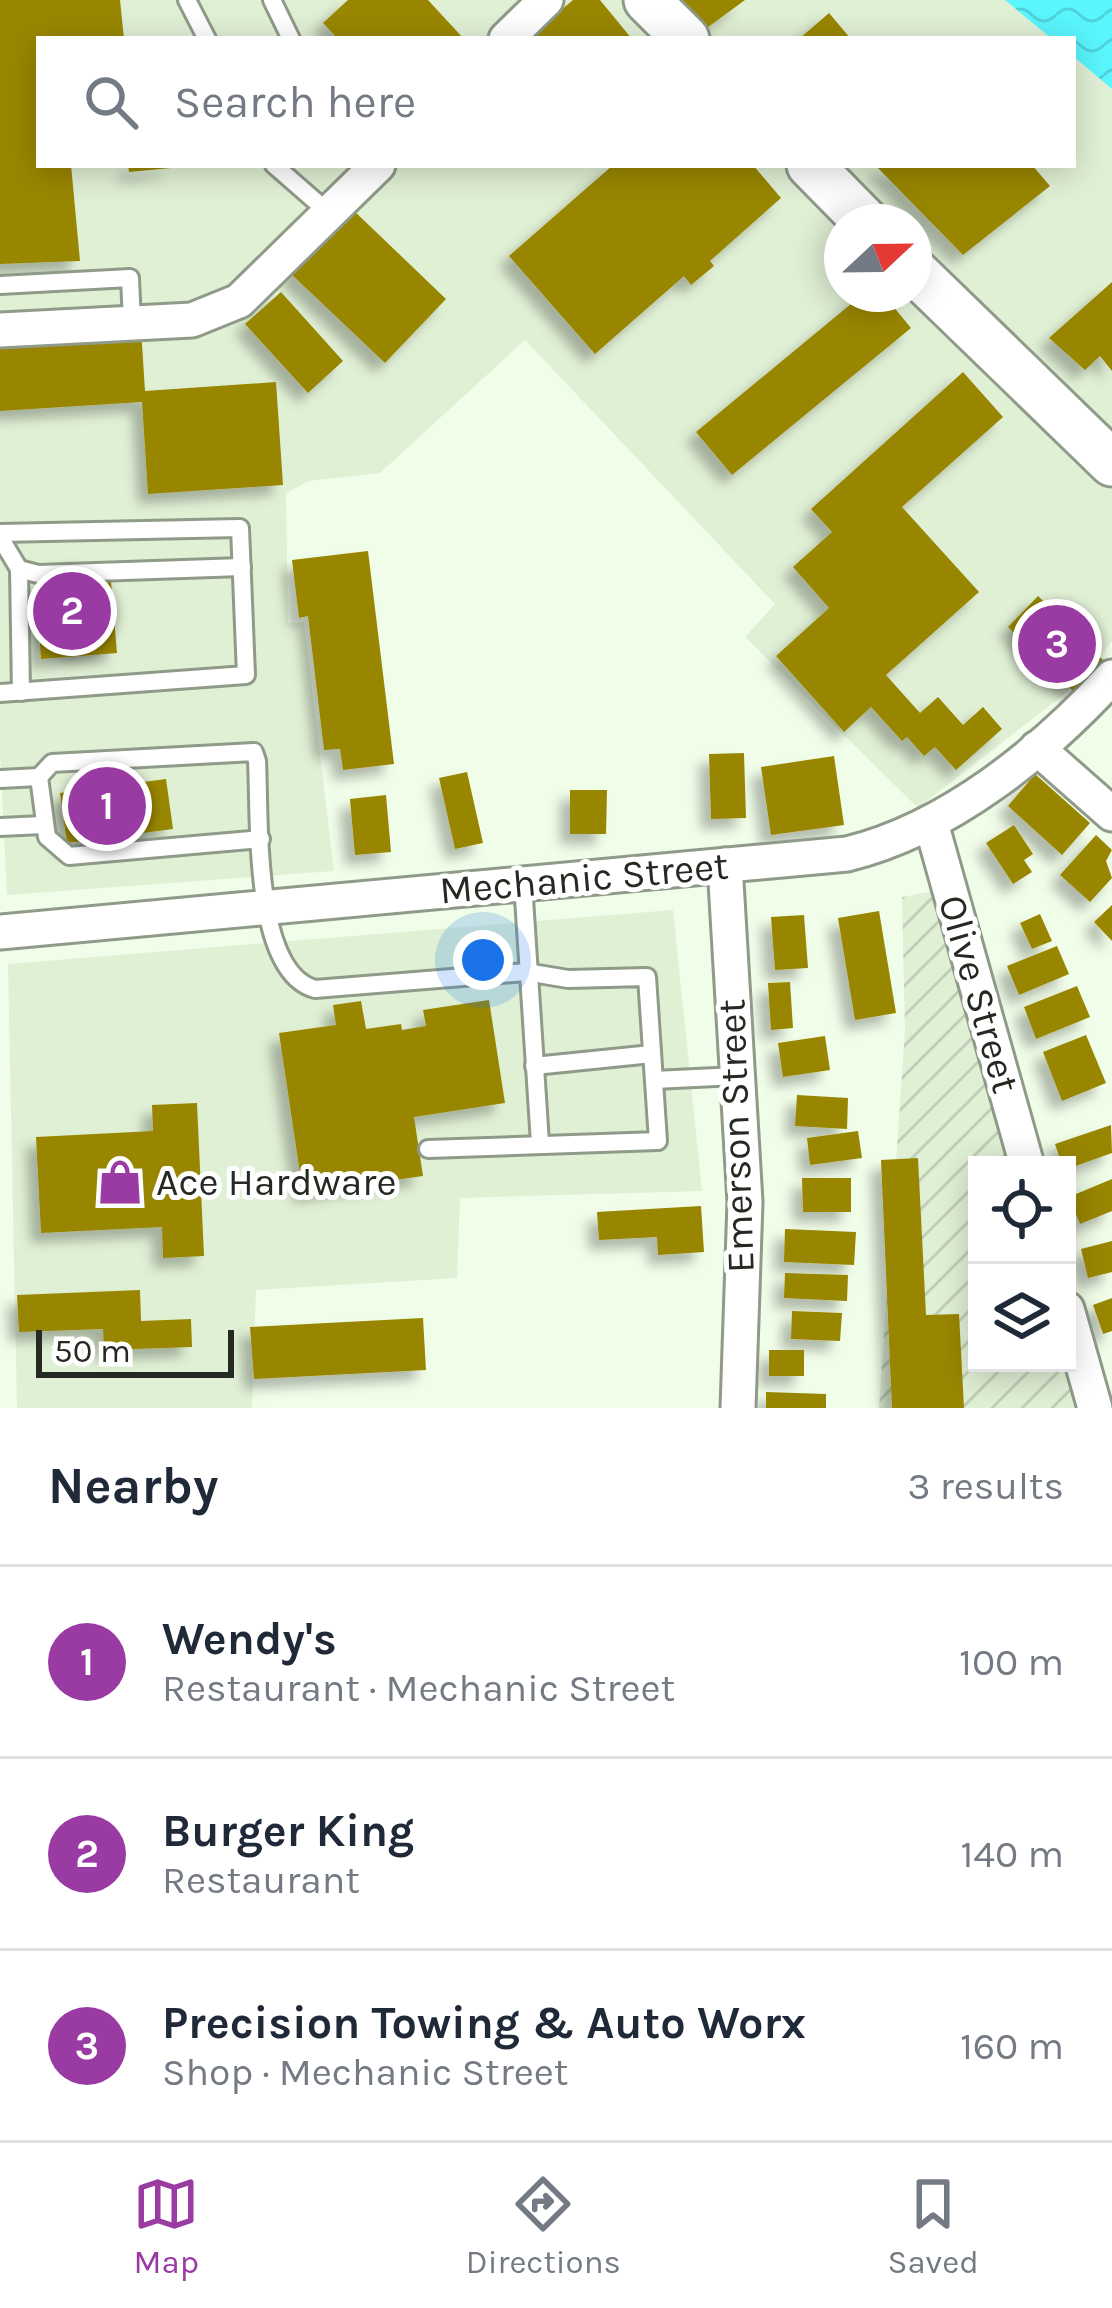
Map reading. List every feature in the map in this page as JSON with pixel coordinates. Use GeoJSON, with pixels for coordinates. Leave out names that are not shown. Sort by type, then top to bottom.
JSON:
{"type":"FeatureCollection","features":[{"type":"Feature","properties":{"kind":"main road"},"geometry":{"type":"LineString","coordinates":[[647,0],[683,36]]}},
{"type":"Feature","properties":{"kind":"main road"},"geometry":{"type":"LineString","coordinates":[[813,168],[848,204]]}},
{"type":"Feature","properties":{"kind":"main road"},"geometry":{"type":"LineString","coordinates":[[932,288],[1112,463]]}},
{"type":"Feature","properties":{"kind":"street"},"geometry":{"type":"LineString","coordinates":[[509,36],[546,0]]}},
{"type":"Feature","properties":{"kind":"street"},"geometry":{"type":"LineString","coordinates":[[0,330],[192,320],[239,301],[375,168]]}},
{"type":"Feature","properties":{"kind":"street","name":"Mechanic Street"},"geometry":{"type":"LineString","coordinates":[[0,932],[847,854],[931,823],[1036,748],[1112,677]]}},
{"type":"Feature","properties":{"kind":"street"},"geometry":{"type":"LineString","coordinates":[[1036,748],[1112,814]]}},
{"type":"Feature","properties":{"kind":"street","name":"Olive Street"},"geometry":{"type":"LineString","coordinates":[[931,823],[1024,1156]]}},
{"type":"Feature","properties":{"kind":"street","name":"Emerson Street"},"geometry":{"type":"LineString","coordinates":[[725,865],[745,1202],[737,1408]]}},
{"type":"Feature","properties":{"kind":"street"},"geometry":{"type":"LineString","coordinates":[[1076,1341],[1095,1408]]}},
{"type":"Feature","properties":{"kind":"lane"},"geometry":{"type":"LineString","coordinates":[[188,0],[206,36]]}},
{"type":"Feature","properties":{"kind":"lane"},"geometry":{"type":"LineString","coordinates":[[272,0],[290,36]]}},
{"type":"Feature","properties":{"kind":"lane"},"geometry":{"type":"LineString","coordinates":[[277,168],[328,213]]}},
{"type":"Feature","properties":{"kind":"lane"},"geometry":{"type":"LineString","coordinates":[[0,285],[130,278],[132,323]]}},
{"type":"Feature","properties":{"kind":"lane"},"geometry":{"type":"LineString","coordinates":[[0,693],[21,692],[246,675],[240,528],[0,535],[19,568],[21,692]]}},
{"type":"Feature","properties":{"kind":"lane"},"geometry":{"type":"LineString","coordinates":[[19,568],[38,574],[242,567]]}},
{"type":"Feature","properties":{"kind":"lane"},"geometry":{"type":"LineString","coordinates":[[0,779],[39,777],[52,763],[254,752],[265,908],[288,975],[315,989],[526,972],[568,979],[647,976],[658,1141],[428,1149]]}},
{"type":"Feature","properties":{"kind":"lane"},"geometry":{"type":"LineString","coordinates":[[39,777],[43,825],[56,850],[69,856],[262,838]]}},
{"type":"Feature","properties":{"kind":"lane"},"geometry":{"type":"LineString","coordinates":[[0,827],[43,825]]}},
{"type":"Feature","properties":{"kind":"lane"},"geometry":{"type":"LineString","coordinates":[[523,884],[540,1143]]}},
{"type":"Feature","properties":{"kind":"lane"},"geometry":{"type":"LineString","coordinates":[[534,1066],[652,1054]]}},
{"type":"Feature","properties":{"kind":"lane"},"geometry":{"type":"LineString","coordinates":[[654,1080],[737,1076]]}},
{"type":"Feature","properties":{"kind":"shaded area"},"geometry":{"type":"Polygon","coordinates":[[[0,0],[1005,0],[1048,36],[36,36],[36,168],[1076,168],[1076,59],[1112,89],[1112,641],[1080,682],[918,808],[745,637],[775,604],[525,340],[380,473],[309,481],[286,493],[288,623],[304,622],[334,871],[7,895],[0,752],[0,0]]]}},
{"type":"Feature","properties":{"kind":"shaded area"},"geometry":{"type":"Polygon","coordinates":[[[934,891],[1007,1156],[968,1156],[968,1372],[1065,1372],[1075,1408],[879,1408],[905,1031],[902,897],[934,891]]]}},
{"type":"Feature","properties":{"kind":"shaded area"},"geometry":{"type":"Polygon","coordinates":[[[673,910],[702,1191],[460,1198],[457,1278],[256,1290],[252,1408],[17,1408],[8,964],[673,910]]]}},
{"type":"Feature","properties":{"kind":"water"},"geometry":{"type":"Polygon","coordinates":[[[1005,0],[1112,0],[1112,89],[1076,59],[1076,36],[1048,36],[1005,0]]]}},
{"type":"Feature","properties":{"kind":"building"},"geometry":{"type":"Polygon","coordinates":[[[0,0],[120,0],[124,36],[36,36],[36,168],[71,168],[80,261],[0,264],[0,0]]]}},
{"type":"Feature","properties":{"kind":"building"},"geometry":{"type":"Polygon","coordinates":[[[348,0],[428,0],[461,36],[335,36],[323,23],[348,0]]]}},
{"type":"Feature","properties":{"kind":"building"},"geometry":{"type":"Polygon","coordinates":[[[573,0],[600,0],[630,36],[531,36],[573,0]]]}},
{"type":"Feature","properties":{"kind":"building"},"geometry":{"type":"Polygon","coordinates":[[[681,0],[745,0],[704,30],[681,0]]]}},
{"type":"Feature","properties":{"kind":"building"},"geometry":{"type":"Polygon","coordinates":[[[829,13],[848,36],[802,36],[829,13]]]}},
{"type":"Feature","properties":{"kind":"building"},"geometry":{"type":"Polygon","coordinates":[[[610,168],[756,168],[781,198],[710,261],[714,266],[691,285],[684,276],[595,354],[509,256],[610,168]]]}},
{"type":"Feature","properties":{"kind":"building"},"geometry":{"type":"Polygon","coordinates":[[[878,168],[1035,168],[1050,186],[963,255],[932,223],[932,204],[913,204],[878,168]]]}},
{"type":"Feature","properties":{"kind":"building"},"geometry":{"type":"Polygon","coordinates":[[[350,207],[446,299],[385,363],[289,272],[350,207]]]}},
{"type":"Feature","properties":{"kind":"building"},"geometry":{"type":"Polygon","coordinates":[[[1112,282],[1112,371],[1100,356],[1085,370],[1049,338],[1112,282]]]}},
{"type":"Feature","properties":{"kind":"building"},"geometry":{"type":"Polygon","coordinates":[[[281,292],[343,361],[308,393],[245,324],[281,292]]]}},
{"type":"Feature","properties":{"kind":"building"},"geometry":{"type":"Polygon","coordinates":[[[841,312],[898,312],[911,328],[732,475],[696,432],[841,312]]]}},
{"type":"Feature","properties":{"kind":"building"},"geometry":{"type":"Polygon","coordinates":[[[141,328],[145,391],[276,382],[283,485],[148,494],[142,402],[0,411],[0,338],[141,328]]]}},
{"type":"Feature","properties":{"kind":"building"},"geometry":{"type":"Polygon","coordinates":[[[963,372],[1003,417],[902,507],[979,592],[886,675],[920,713],[938,697],[963,725],[983,707],[1002,729],[956,770],[935,747],[924,756],[907,737],[902,741],[871,707],[844,732],[776,656],[829,608],[793,567],[832,532],[811,509],[963,372]]]}},
{"type":"Feature","properties":{"kind":"building"},"geometry":{"type":"Polygon","coordinates":[[[368,551],[394,764],[343,770],[340,749],[324,750],[308,616],[299,618],[292,560],[368,551]]]}},
{"type":"Feature","properties":{"kind":"building"},"geometry":{"type":"Polygon","coordinates":[[[111,582],[117,653],[41,659],[36,588],[111,582]]]}},
{"type":"Feature","properties":{"kind":"building"},"geometry":{"type":"Polygon","coordinates":[[[1038,596],[1105,662],[1075,693],[1008,627],[1038,596]]]}},
{"type":"Feature","properties":{"kind":"building"},"geometry":{"type":"Polygon","coordinates":[[[744,753],[746,818],[711,819],[709,754],[744,753]]]}},
{"type":"Feature","properties":{"kind":"building"},"geometry":{"type":"Polygon","coordinates":[[[834,756],[844,825],[771,835],[761,767],[834,756]]]}},
{"type":"Feature","properties":{"kind":"building"},"geometry":{"type":"Polygon","coordinates":[[[467,772],[483,843],[455,849],[439,778],[467,772]]]}},
{"type":"Feature","properties":{"kind":"building"},"geometry":{"type":"Polygon","coordinates":[[[1035,774],[1090,823],[1062,855],[1008,806],[1035,774]]]}},
{"type":"Feature","properties":{"kind":"building"},"geometry":{"type":"Polygon","coordinates":[[[166,779],[173,829],[67,843],[60,793],[166,779]]]}},
{"type":"Feature","properties":{"kind":"building"},"geometry":{"type":"Polygon","coordinates":[[[570,790],[607,790],[606,834],[570,834],[570,790]]]}},
{"type":"Feature","properties":{"kind":"building"},"geometry":{"type":"Polygon","coordinates":[[[386,795],[391,852],[355,855],[350,799],[386,795]]]}},
{"type":"Feature","properties":{"kind":"building"},"geometry":{"type":"Polygon","coordinates":[[[1014,825],[1033,854],[1024,860],[1032,872],[1013,884],[986,843],[1014,825]]]}},
{"type":"Feature","properties":{"kind":"building"},"geometry":{"type":"Polygon","coordinates":[[[1096,835],[1112,850],[1106,861],[1112,878],[1090,902],[1060,875],[1096,835]]]}},
{"type":"Feature","properties":{"kind":"building"},"geometry":{"type":"Polygon","coordinates":[[[1112,905],[1112,941],[1094,922],[1112,905]]]}},
{"type":"Feature","properties":{"kind":"building"},"geometry":{"type":"Polygon","coordinates":[[[879,911],[896,1013],[855,1020],[838,918],[879,911]]]}},
{"type":"Feature","properties":{"kind":"building"},"geometry":{"type":"Polygon","coordinates":[[[1040,914],[1052,941],[1032,949],[1020,923],[1040,914]]]}},
{"type":"Feature","properties":{"kind":"building"},"geometry":{"type":"Polygon","coordinates":[[[804,915],[808,968],[775,970],[771,917],[804,915]]]}},
{"type":"Feature","properties":{"kind":"building"},"geometry":{"type":"Polygon","coordinates":[[[1057,946],[1069,974],[1019,995],[1007,966],[1057,946]]]}},
{"type":"Feature","properties":{"kind":"building"},"geometry":{"type":"Polygon","coordinates":[[[790,982],[793,1028],[771,1030],[768,983],[790,982]]]}},
{"type":"Feature","properties":{"kind":"building"},"geometry":{"type":"Polygon","coordinates":[[[1077,986],[1090,1017],[1036,1039],[1024,1007],[1077,986]]]}},
{"type":"Feature","properties":{"kind":"building"},"geometry":{"type":"Polygon","coordinates":[[[489,1000],[505,1103],[414,1117],[423,1176],[303,1193],[279,1033],[336,1025],[333,1005],[361,1001],[366,1029],[401,1024],[402,1030],[426,1026],[423,1010],[489,1000]]]}},
{"type":"Feature","properties":{"kind":"building"},"geometry":{"type":"Polygon","coordinates":[[[1086,1035],[1106,1083],[1062,1101],[1043,1052],[1086,1035]]]}},
{"type":"Feature","properties":{"kind":"building"},"geometry":{"type":"Polygon","coordinates":[[[825,1036],[830,1070],[783,1077],[778,1043],[825,1036]]]}},
{"type":"Feature","properties":{"kind":"building"},"geometry":{"type":"Polygon","coordinates":[[[797,1095],[848,1098],[847,1129],[795,1126],[797,1095]]]}},
{"type":"Feature","properties":{"kind":"building","name":"Ace Hardware"},"geometry":{"type":"Polygon","coordinates":[[[197,1103],[204,1256],[163,1258],[162,1227],[41,1233],[36,1137],[153,1131],[152,1105],[197,1103]]]}},
{"type":"Feature","properties":{"kind":"building"},"geometry":{"type":"Polygon","coordinates":[[[1111,1125],[1112,1153],[1076,1166],[1076,1156],[1059,1156],[1055,1144],[1111,1125]]]}},
{"type":"Feature","properties":{"kind":"building"},"geometry":{"type":"Polygon","coordinates":[[[858,1131],[862,1158],[810,1165],[807,1138],[858,1131]]]}},
{"type":"Feature","properties":{"kind":"building"},"geometry":{"type":"Polygon","coordinates":[[[918,1158],[926,1315],[959,1314],[964,1408],[892,1408],[881,1160],[918,1158]]]}},
{"type":"Feature","properties":{"kind":"building"},"geometry":{"type":"Polygon","coordinates":[[[802,1178],[851,1178],[851,1212],[803,1212],[802,1178]]]}},
{"type":"Feature","properties":{"kind":"building"},"geometry":{"type":"Polygon","coordinates":[[[1112,1179],[1112,1211],[1080,1224],[1076,1194],[1112,1179]]]}},
{"type":"Feature","properties":{"kind":"building"},"geometry":{"type":"Polygon","coordinates":[[[701,1206],[704,1252],[658,1255],[657,1237],[599,1240],[597,1212],[701,1206]]]}},
{"type":"Feature","properties":{"kind":"building"},"geometry":{"type":"Polygon","coordinates":[[[785,1229],[856,1232],[854,1265],[784,1262],[785,1229]]]}},
{"type":"Feature","properties":{"kind":"building"},"geometry":{"type":"Polygon","coordinates":[[[1112,1241],[1112,1272],[1088,1278],[1081,1249],[1112,1241]]]}},
{"type":"Feature","properties":{"kind":"building"},"geometry":{"type":"Polygon","coordinates":[[[785,1273],[848,1275],[847,1301],[784,1298],[785,1273]]]}},
{"type":"Feature","properties":{"kind":"building"},"geometry":{"type":"Polygon","coordinates":[[[140,1290],[141,1321],[191,1319],[192,1347],[104,1350],[103,1329],[19,1332],[17,1295],[140,1290]]]}},
{"type":"Feature","properties":{"kind":"building"},"geometry":{"type":"Polygon","coordinates":[[[1112,1298],[1112,1331],[1103,1334],[1093,1305],[1112,1298]]]}},
{"type":"Feature","properties":{"kind":"building"},"geometry":{"type":"Polygon","coordinates":[[[792,1311],[842,1313],[840,1341],[791,1339],[792,1311]]]}},
{"type":"Feature","properties":{"kind":"building"},"geometry":{"type":"Polygon","coordinates":[[[423,1318],[426,1370],[254,1379],[250,1327],[423,1318]]]}},
{"type":"Feature","properties":{"kind":"building"},"geometry":{"type":"Polygon","coordinates":[[[769,1350],[804,1350],[804,1376],[769,1376],[769,1350]]]}},
{"type":"Feature","properties":{"kind":"building"},"geometry":{"type":"Polygon","coordinates":[[[766,1392],[826,1394],[826,1408],[766,1408],[766,1392]]]}},
{"type":"Feature","properties":{"kind":"place","name":"Burger King"},"geometry":{"type":"Point","coordinates":[72,611]}},
{"type":"Feature","properties":{"kind":"place","name":"Precision Towing & Auto Worx"},"geometry":{"type":"Point","coordinates":[1057,644]}},
{"type":"Feature","properties":{"kind":"place","name":"Wendy's"},"geometry":{"type":"Point","coordinates":[107,806]}},
{"type":"Feature","properties":{"kind":"place","name":"Ace Hardware"},"geometry":{"type":"Point","coordinates":[120,1182]}}]}
